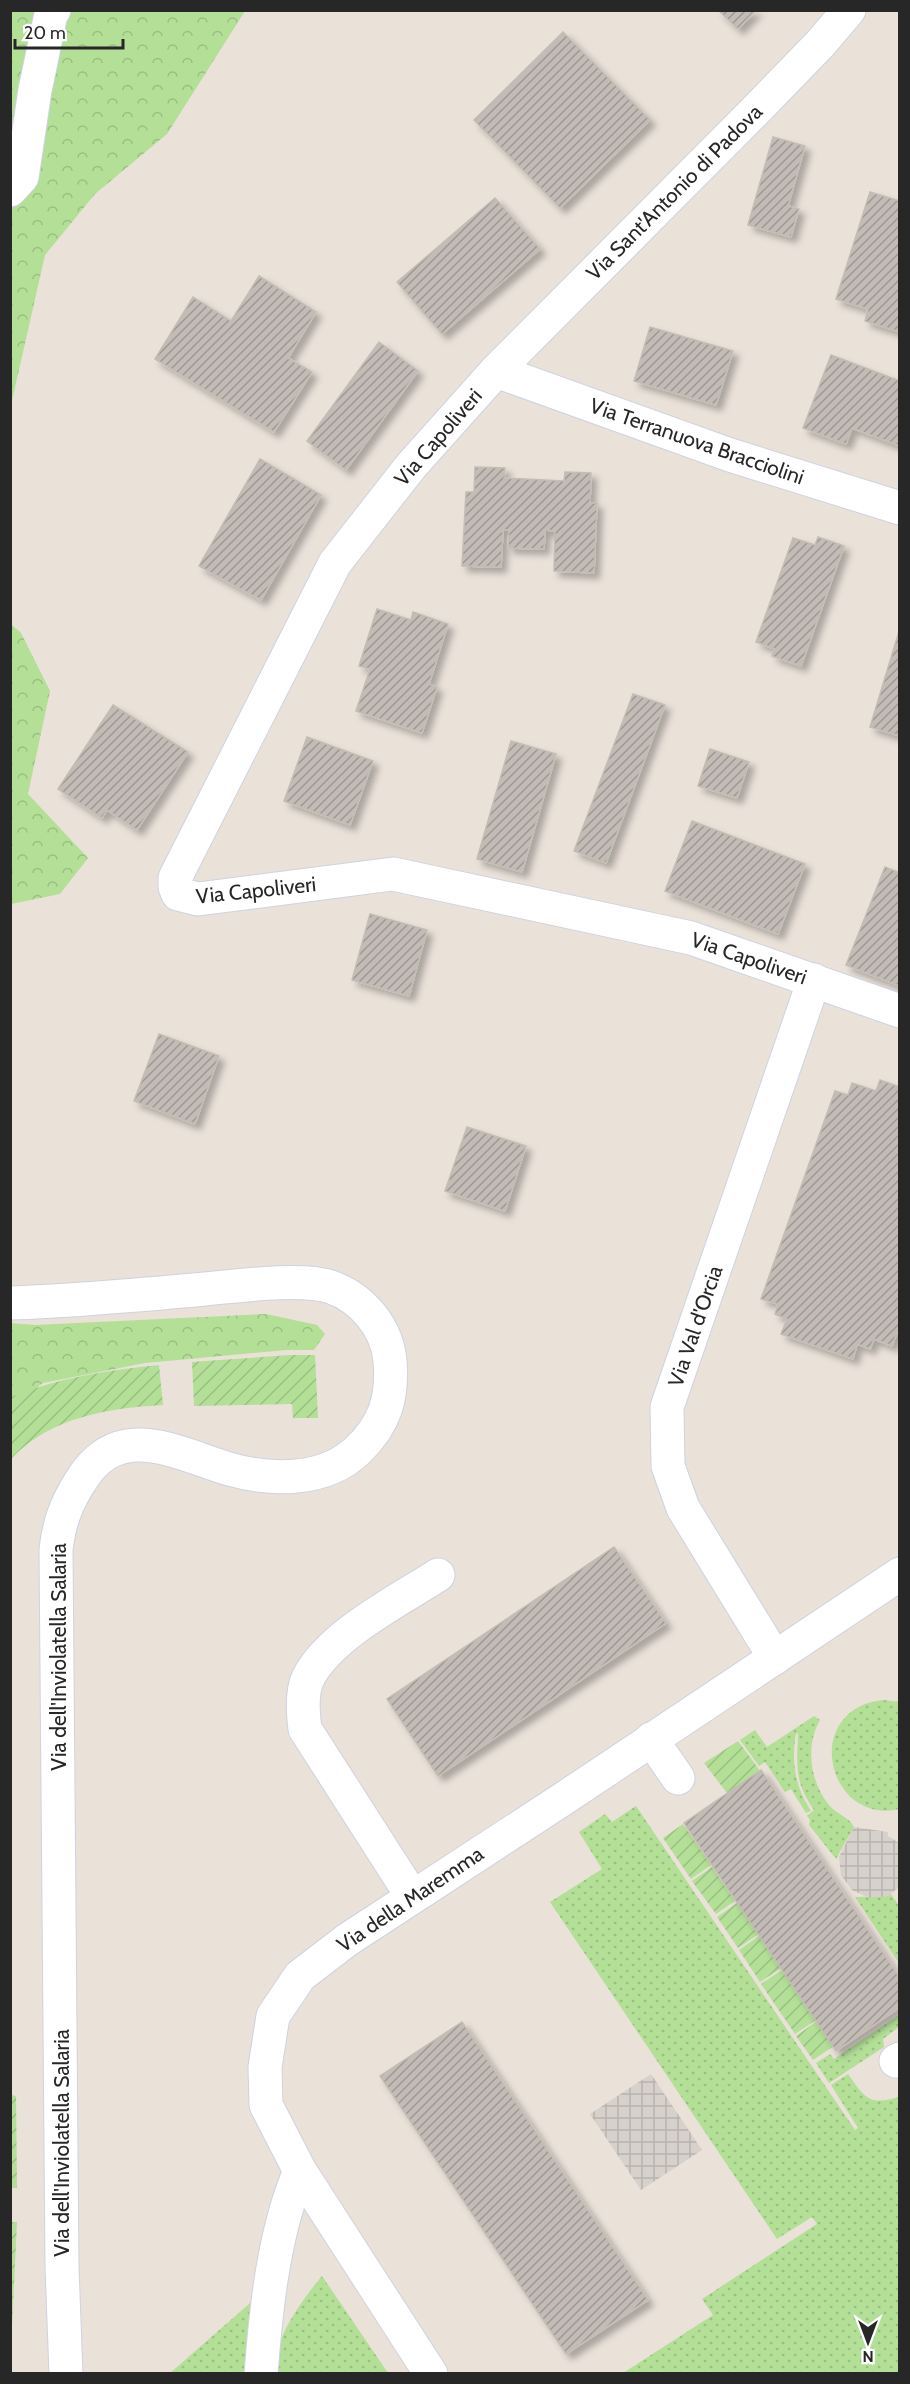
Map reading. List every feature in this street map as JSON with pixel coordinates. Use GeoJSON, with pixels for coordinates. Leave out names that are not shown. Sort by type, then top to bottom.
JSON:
{"type":"FeatureCollection","features":[{"type":"Feature","properties":{"kind":"street"},"geometry":{"type":"LineString","coordinates":[[10,190],[22,177],[35,90],[51,14],[54,10]]}},
{"type":"Feature","properties":{"kind":"street","name":"Via Sant'Antonio di Padova"},"geometry":{"type":"LineString","coordinates":[[496,371],[787,78],[849,10]]}},
{"type":"Feature","properties":{"kind":"street","name":"Via Terranuova Bracciolini"},"geometry":{"type":"LineString","coordinates":[[496,371],[730,455],[900,508]]}},
{"type":"Feature","properties":{"kind":"street","name":"Via Capoliveri"},"geometry":{"type":"LineString","coordinates":[[496,371],[411,466],[335,563],[175,878],[176,891],[182,896],[198,899],[393,874],[692,938],[900,1011]]}},
{"type":"Feature","properties":{"kind":"street","name":"Via Val d'Orcia"},"geometry":{"type":"LineString","coordinates":[[775,1658],[683,1508],[668,1466],[667,1407],[814,980]]}},
{"type":"Feature","properties":{"kind":"street","name":"Via dell'Inviolatella Salaria"},"geometry":{"type":"LineString","coordinates":[[10,1303],[71,1301],[257,1284],[315,1284],[329,1287],[359,1302],[373,1317],[389,1353],[392,1383],[379,1426],[351,1457],[335,1466],[302,1476],[256,1474],[231,1469],[164,1446],[144,1444],[122,1447],[98,1460],[85,1474],[62,1515],[58,1532],[57,1561],[62,2267],[66,2373]]}},
{"type":"Feature","properties":{"kind":"street","name":"Via della Maremma"},"geometry":{"type":"LineString","coordinates":[[431,2373],[300,2170],[266,2104],[265,2067],[273,2016],[300,1976],[412,1896],[566,1797],[900,1574]]}},
{"type":"Feature","properties":{"kind":"street"},"geometry":{"type":"LineString","coordinates":[[412,1896],[305,1729],[304,1695],[308,1680],[333,1647],[350,1632],[438,1575]]}},
{"type":"Feature","properties":{"kind":"street"},"geometry":{"type":"LineString","coordinates":[[651,1739],[678,1778]]}},
{"type":"Feature","properties":{"kind":"street"},"geometry":{"type":"LineString","coordinates":[[261,2373],[278,2241],[300,2170]]}},
{"type":"Feature","properties":{"kind":"green space"},"geometry":{"type":"Polygon","coordinates":[[[11,11],[245,11],[167,134],[95,194],[45,255],[11,405],[11,11]]]}},
{"type":"Feature","properties":{"kind":"green space"},"geometry":{"type":"Polygon","coordinates":[[[11,624],[21,633],[50,691],[28,794],[88,858],[60,894],[11,904],[11,624]]]}},
{"type":"Feature","properties":{"kind":"green space"},"geometry":{"type":"Polygon","coordinates":[[[266,1314],[317,1325],[325,1334],[314,1350],[286,1350],[145,1363],[43,1383],[11,1406],[10,1323],[35,1325],[266,1314]]]}},
{"type":"Feature","properties":{"kind":"green space"},"geometry":{"type":"Polygon","coordinates":[[[315,1355],[318,1418],[293,1418],[292,1404],[194,1406],[192,1362],[315,1355]]]}},
{"type":"Feature","properties":{"kind":"green space"},"geometry":{"type":"Polygon","coordinates":[[[159,1365],[163,1405],[101,1412],[81,1417],[44,1433],[11,1459],[11,1397],[46,1385],[84,1376],[159,1365]]]}},
{"type":"Feature","properties":{"kind":"green space"},"geometry":{"type":"Polygon","coordinates":[[[883,1700],[900,1702],[899,1809],[876,1810],[858,1802],[844,1789],[835,1772],[832,1752],[835,1733],[846,1716],[865,1704],[883,1700]]]}},
{"type":"Feature","properties":{"kind":"green space"},"geometry":{"type":"Polygon","coordinates":[[[814,1716],[820,1720],[815,1730],[811,1752],[817,1786],[829,1805],[854,1827],[836,1859],[809,1825],[810,1820],[807,1816],[814,1810],[803,1791],[798,1773],[798,1733],[796,1734],[794,1764],[801,1793],[811,1811],[806,1813],[791,1789],[785,1792],[765,1762],[759,1766],[740,1740],[755,1730],[767,1747],[814,1716]]]}},
{"type":"Feature","properties":{"kind":"green space"},"geometry":{"type":"Polygon","coordinates":[[[738,1741],[761,1772],[727,1793],[704,1763],[738,1741]]]}},
{"type":"Feature","properties":{"kind":"green space"},"geometry":{"type":"Polygon","coordinates":[[[636,1806],[855,2130],[858,2128],[831,2085],[848,2074],[869,2098],[881,2101],[899,2097],[899,2373],[623,2373],[713,2315],[702,2299],[817,2224],[812,2217],[777,2239],[550,1902],[602,1869],[579,1832],[605,1814],[612,1822],[636,1806]]]}},
{"type":"Feature","properties":{"kind":"green space"},"geometry":{"type":"Polygon","coordinates":[[[683,1824],[711,1865],[691,1879],[663,1838],[683,1824]]]}},
{"type":"Feature","properties":{"kind":"green space"},"geometry":{"type":"Polygon","coordinates":[[[712,1867],[735,1901],[716,1914],[692,1881],[712,1867]]]}},
{"type":"Feature","properties":{"kind":"green space"},"geometry":{"type":"Polygon","coordinates":[[[891,1894],[899,1906],[899,1963],[855,1897],[891,1894]]]}},
{"type":"Feature","properties":{"kind":"green space"},"geometry":{"type":"Polygon","coordinates":[[[737,1903],[759,1934],[738,1948],[717,1917],[737,1903]]]}},
{"type":"Feature","properties":{"kind":"green space"},"geometry":{"type":"Polygon","coordinates":[[[759,1936],[781,1968],[760,1982],[739,1950],[759,1936]]]}},
{"type":"Feature","properties":{"kind":"green space"},"geometry":{"type":"Polygon","coordinates":[[[782,1970],[816,2020],[795,2034],[761,1984],[782,1970]]]}},
{"type":"Feature","properties":{"kind":"green space"},"geometry":{"type":"Polygon","coordinates":[[[899,2015],[899,2027],[883,2039],[884,2047],[829,2083],[816,2063],[830,2054],[834,2059],[899,2015]]]}},
{"type":"Feature","properties":{"kind":"green space"},"geometry":{"type":"Polygon","coordinates":[[[817,2021],[834,2046],[813,2060],[796,2036],[817,2021]]]}},
{"type":"Feature","properties":{"kind":"green space"},"geometry":{"type":"Polygon","coordinates":[[[11,2095],[16,2096],[17,2188],[11,2188],[11,2095]]]}},
{"type":"Feature","properties":{"kind":"green space"},"geometry":{"type":"Polygon","coordinates":[[[10,2222],[17,2222],[11,2348],[10,2222]]]}},
{"type":"Feature","properties":{"kind":"green space"},"geometry":{"type":"Polygon","coordinates":[[[322,2276],[388,2373],[272,2374],[278,2347],[290,2321],[322,2276]]]}},
{"type":"Feature","properties":{"kind":"green space"},"geometry":{"type":"Polygon","coordinates":[[[253,2299],[250,2373],[169,2374],[249,2304],[253,2299]]]}},
{"type":"Feature","properties":{"kind":"shaded area"},"geometry":{"type":"Polygon","coordinates":[[[854,1827],[888,1832],[888,1836],[899,1843],[899,1887],[888,1896],[869,1898],[852,1890],[841,1875],[839,1857],[854,1827]]]}},
{"type":"Feature","properties":{"kind":"shaded area"},"geometry":{"type":"Polygon","coordinates":[[[651,2074],[702,2150],[641,2190],[590,2114],[651,2074]]]}},
{"type":"Feature","properties":{"kind":"building"},"geometry":{"type":"Polygon","coordinates":[[[718,10],[756,10],[738,29],[718,10]]]}},
{"type":"Feature","properties":{"kind":"building"},"geometry":{"type":"Polygon","coordinates":[[[563,32],[650,120],[560,208],[474,120],[563,32]]]}},
{"type":"Feature","properties":{"kind":"building"},"geometry":{"type":"Polygon","coordinates":[[[773,137],[805,146],[788,206],[799,209],[791,237],[748,225],[773,137]]]}},
{"type":"Feature","properties":{"kind":"building"},"geometry":{"type":"Polygon","coordinates":[[[870,192],[900,201],[900,332],[865,321],[868,309],[836,299],[870,192]]]}},
{"type":"Feature","properties":{"kind":"building"},"geometry":{"type":"Polygon","coordinates":[[[495,198],[540,249],[442,334],[397,282],[495,198]]]}},
{"type":"Feature","properties":{"kind":"building"},"geometry":{"type":"Polygon","coordinates":[[[259,276],[316,312],[288,358],[312,372],[274,432],[155,359],[193,297],[231,321],[259,276]]]}},
{"type":"Feature","properties":{"kind":"building"},"geometry":{"type":"Polygon","coordinates":[[[650,327],[733,351],[716,405],[634,381],[650,327]]]}},
{"type":"Feature","properties":{"kind":"building"},"geometry":{"type":"Polygon","coordinates":[[[379,342],[418,371],[346,470],[307,441],[379,342]]]}},
{"type":"Feature","properties":{"kind":"building"},"geometry":{"type":"Polygon","coordinates":[[[831,355],[900,381],[900,446],[852,428],[846,444],[803,428],[831,355]]]}},
{"type":"Feature","properties":{"kind":"building"},"geometry":{"type":"Polygon","coordinates":[[[260,459],[321,495],[261,600],[199,566],[260,459]]]}},
{"type":"Feature","properties":{"kind":"building"},"geometry":{"type":"Polygon","coordinates":[[[475,467],[505,468],[504,478],[564,481],[565,472],[591,473],[590,503],[597,503],[594,573],[554,571],[555,531],[545,530],[544,549],[508,548],[509,530],[503,530],[501,567],[462,566],[466,492],[474,492],[475,467]]]}},
{"type":"Feature","properties":{"kind":"building"},"geometry":{"type":"Polygon","coordinates":[[[818,537],[844,546],[801,666],[772,656],[775,649],[756,642],[793,538],[815,545],[818,537]]]}},
{"type":"Feature","properties":{"kind":"building"},"geometry":{"type":"Polygon","coordinates":[[[377,609],[411,620],[413,612],[448,624],[429,684],[437,687],[422,733],[356,711],[370,669],[359,666],[377,609]]]}},
{"type":"Feature","properties":{"kind":"building"},"geometry":{"type":"Polygon","coordinates":[[[900,628],[900,736],[870,727],[900,628]]]}},
{"type":"Feature","properties":{"kind":"building"},"geometry":{"type":"Polygon","coordinates":[[[633,694],[665,705],[606,863],[574,851],[633,694]]]}},
{"type":"Feature","properties":{"kind":"building"},"geometry":{"type":"Polygon","coordinates":[[[113,705],[188,752],[137,830],[107,810],[102,818],[58,789],[113,705]]]}},
{"type":"Feature","properties":{"kind":"building"},"geometry":{"type":"Polygon","coordinates":[[[307,737],[373,761],[350,825],[284,801],[307,737]]]}},
{"type":"Feature","properties":{"kind":"building"},"geometry":{"type":"Polygon","coordinates":[[[511,741],[556,754],[522,872],[477,859],[511,741]]]}},
{"type":"Feature","properties":{"kind":"building"},"geometry":{"type":"Polygon","coordinates":[[[710,749],[749,762],[737,798],[698,786],[710,749]]]}},
{"type":"Feature","properties":{"kind":"building"},"geometry":{"type":"Polygon","coordinates":[[[692,821],[805,864],[778,934],[665,891],[692,821]]]}},
{"type":"Feature","properties":{"kind":"building"},"geometry":{"type":"Polygon","coordinates":[[[885,867],[900,873],[900,986],[846,965],[885,867]]]}},
{"type":"Feature","properties":{"kind":"building"},"geometry":{"type":"Polygon","coordinates":[[[370,914],[427,930],[409,996],[352,980],[370,914]]]}},
{"type":"Feature","properties":{"kind":"building"},"geometry":{"type":"Polygon","coordinates":[[[159,1034],[219,1056],[195,1124],[134,1101],[159,1034]]]}},
{"type":"Feature","properties":{"kind":"building"},"geometry":{"type":"Polygon","coordinates":[[[880,1080],[900,1087],[900,1325],[892,1346],[874,1339],[870,1349],[857,1344],[853,1359],[781,1334],[787,1319],[775,1314],[778,1304],[761,1299],[835,1091],[848,1095],[852,1083],[876,1091],[880,1080]]]}},
{"type":"Feature","properties":{"kind":"building"},"geometry":{"type":"Polygon","coordinates":[[[467,1127],[526,1146],[505,1211],[445,1191],[467,1127]]]}},
{"type":"Feature","properties":{"kind":"building"},"geometry":{"type":"Polygon","coordinates":[[[614,1547],[666,1623],[438,1776],[387,1699],[614,1547]]]}},
{"type":"Feature","properties":{"kind":"building"},"geometry":{"type":"Polygon","coordinates":[[[761,1770],[900,1978],[900,2007],[836,2051],[684,1823],[761,1770]]]}},
{"type":"Feature","properties":{"kind":"building"},"geometry":{"type":"Polygon","coordinates":[[[462,2022],[648,2300],[566,2354],[380,2076],[462,2022]]]}}]}
